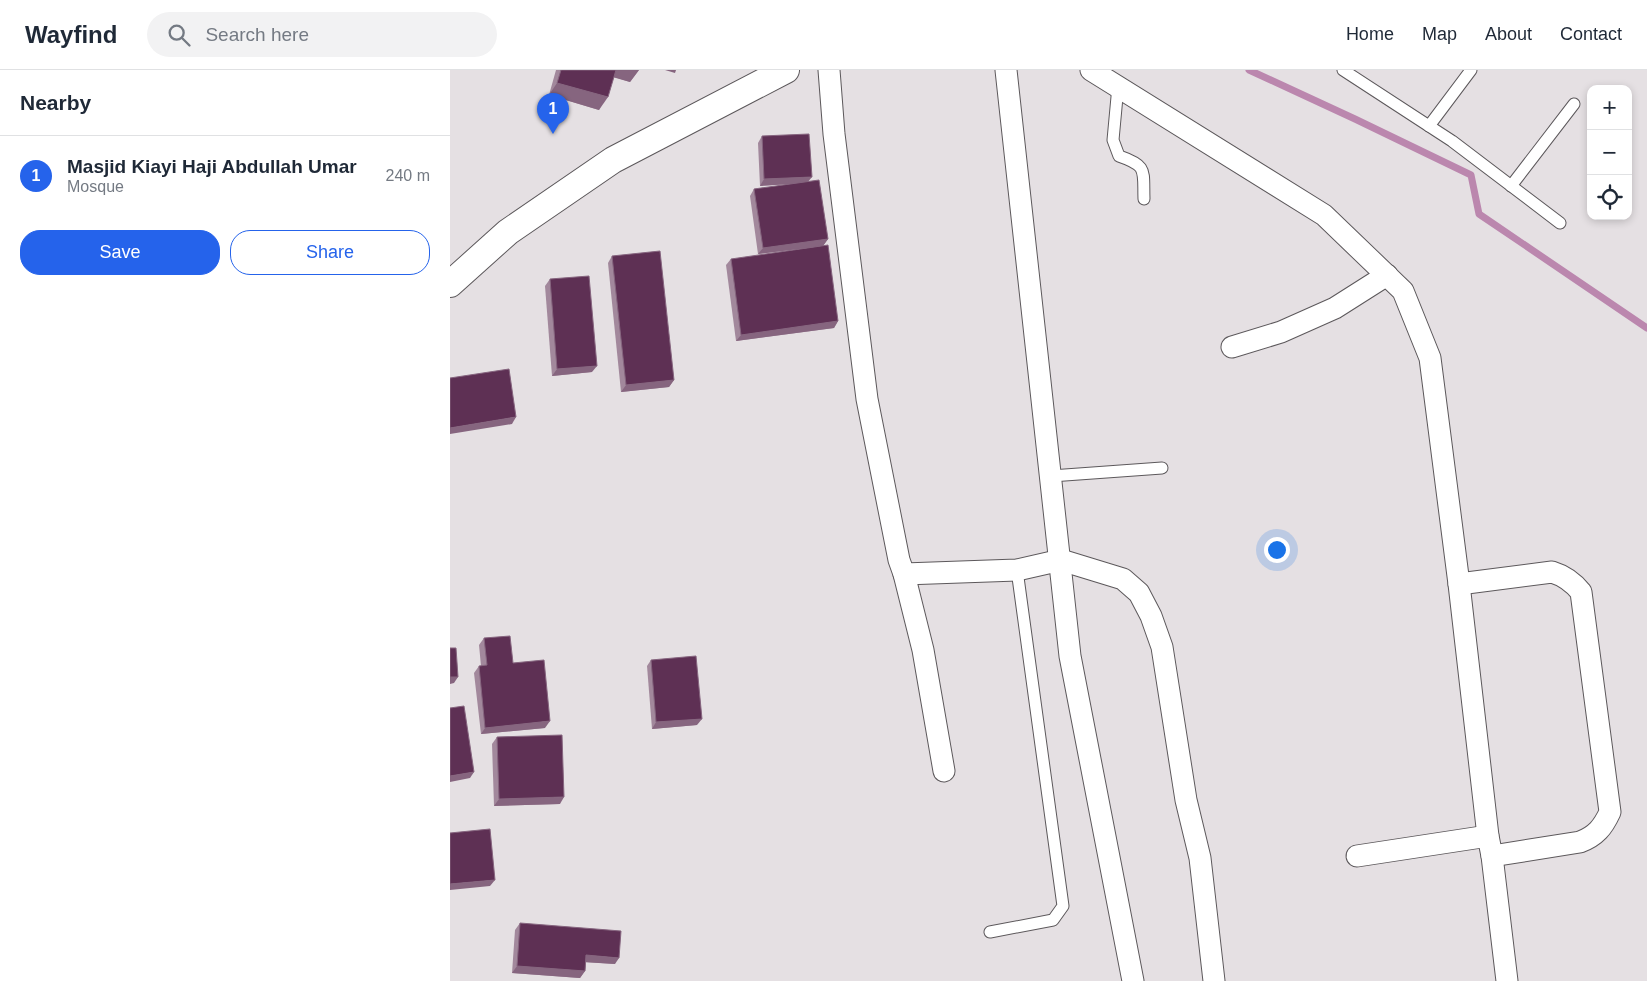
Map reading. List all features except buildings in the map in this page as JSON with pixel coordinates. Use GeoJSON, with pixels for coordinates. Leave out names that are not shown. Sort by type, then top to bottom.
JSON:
{"type":"FeatureCollection","features":[{"type":"Feature","properties":{"kind":"street"},"geometry":{"type":"LineString","coordinates":[[450,284],[508,232],[613,160],[786,70]]}},
{"type":"Feature","properties":{"kind":"street"},"geometry":{"type":"LineString","coordinates":[[829,70],[834,134],[867,399],[899,560],[923,650],[944,771]]}},
{"type":"Feature","properties":{"kind":"street"},"geometry":{"type":"LineString","coordinates":[[1006,70],[1070,656],[1133,981]]}},
{"type":"Feature","properties":{"kind":"street"},"geometry":{"type":"LineString","coordinates":[[1091,70],[1324,214],[1403,291],[1430,358],[1507,981]]}},
{"type":"Feature","properties":{"kind":"street"},"geometry":{"type":"LineString","coordinates":[[1232,347],[1281,332],[1335,308],[1387,275]]}},
{"type":"Feature","properties":{"kind":"street"},"geometry":{"type":"LineString","coordinates":[[904,574],[1017,570],[1061,560],[1122,579],[1139,593],[1151,616],[1162,647],[1186,800],[1200,858],[1214,981]]}},
{"type":"Feature","properties":{"kind":"street"},"geometry":{"type":"LineString","coordinates":[[1357,856],[1490,846],[1580,842],[1591,838],[1602,827],[1610,812],[1581,592],[1573,582],[1562,575],[1552,572],[1459,584]]}},
{"type":"Feature","properties":{"kind":"lane"},"geometry":{"type":"LineString","coordinates":[[1343,70],[1452,141],[1560,223]]}},
{"type":"Feature","properties":{"kind":"lane"},"geometry":{"type":"LineString","coordinates":[[1429,126],[1471,70]]}},
{"type":"Feature","properties":{"kind":"lane"},"geometry":{"type":"LineString","coordinates":[[1118,86],[1112,140],[1119,156],[1137,162],[1143,169],[1144,199]]}},
{"type":"Feature","properties":{"kind":"lane"},"geometry":{"type":"LineString","coordinates":[[1511,186],[1574,104]]}},
{"type":"Feature","properties":{"kind":"lane"},"geometry":{"type":"LineString","coordinates":[[1051,476],[1162,468]]}},
{"type":"Feature","properties":{"kind":"lane"},"geometry":{"type":"LineString","coordinates":[[990,932],[1053,920],[1063,906],[1017,570]]}},
{"type":"Feature","properties":{"kind":"waterway"},"geometry":{"type":"LineString","coordinates":[[1249,70],[1471,175],[1479,214],[1647,328]]}},
{"type":"Feature","properties":{"kind":"place","name":"Masjid Kiayi Haji Abdullah Umar"},"geometry":{"type":"Point","coordinates":[553,134]}}]}
